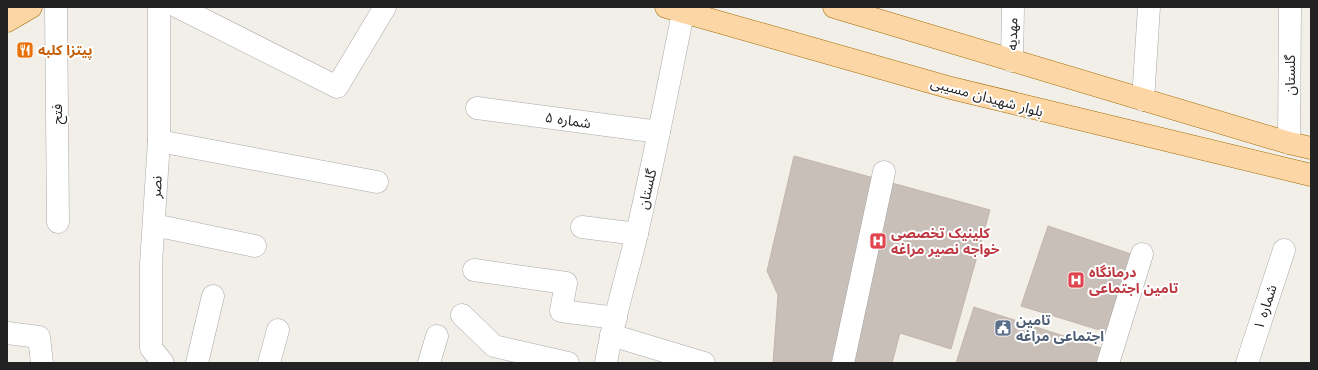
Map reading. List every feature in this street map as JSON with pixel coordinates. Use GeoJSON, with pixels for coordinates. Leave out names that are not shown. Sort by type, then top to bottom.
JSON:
{"type":"FeatureCollection","features":[{"type":"Feature","properties":{"kind":"main road"},"geometry":{"type":"LineString","coordinates":[[7,21],[30,7]]}},
{"type":"Feature","properties":{"kind":"main road"},"geometry":{"type":"LineString","coordinates":[[834,7],[1143,100],[1289,143],[1311,148]]}},
{"type":"Feature","properties":{"kind":"main road","name":"بلوار شهیدان مسیبی"},"geometry":{"type":"LineString","coordinates":[[675,10],[951,88],[1311,175]]}},
{"type":"Feature","properties":{"kind":"street","name":"فتح"},"geometry":{"type":"LineString","coordinates":[[56,7],[58,222]]}},
{"type":"Feature","properties":{"kind":"street","name":"نصر"},"geometry":{"type":"LineString","coordinates":[[158,7],[159,141],[151,264],[151,348],[163,363]]}},
{"type":"Feature","properties":{"kind":"street"},"geometry":{"type":"LineString","coordinates":[[178,7],[337,87],[385,7]]}},
{"type":"Feature","properties":{"kind":"street","name":"مهدیه"},"geometry":{"type":"LineString","coordinates":[[1012,61],[1013,7]]}},
{"type":"Feature","properties":{"kind":"street"},"geometry":{"type":"LineString","coordinates":[[1143,100],[1149,7]]}},
{"type":"Feature","properties":{"kind":"street","name":"گلستان"},"geometry":{"type":"LineString","coordinates":[[1289,143],[1290,7]]}},
{"type":"Feature","properties":{"kind":"street","name":"گلستان"},"geometry":{"type":"LineString","coordinates":[[606,363],[613,326],[637,234],[659,132],[675,10]]}},
{"type":"Feature","properties":{"kind":"street","name":"شماره ۵"},"geometry":{"type":"LineString","coordinates":[[477,108],[659,132]]}},
{"type":"Feature","properties":{"kind":"street"},"geometry":{"type":"LineString","coordinates":[[159,141],[377,182]]}},
{"type":"Feature","properties":{"kind":"street"},"geometry":{"type":"LineString","coordinates":[[843,363],[884,172]]}},
{"type":"Feature","properties":{"kind":"street"},"geometry":{"type":"LineString","coordinates":[[154,225],[255,246]]}},
{"type":"Feature","properties":{"kind":"street"},"geometry":{"type":"LineString","coordinates":[[582,227],[637,234]]}},
{"type":"Feature","properties":{"kind":"street","name":"شماره ۱"},"geometry":{"type":"LineString","coordinates":[[1247,363],[1284,250]]}},
{"type":"Feature","properties":{"kind":"street"},"geometry":{"type":"LineString","coordinates":[[1108,363],[1142,254]]}},
{"type":"Feature","properties":{"kind":"street"},"geometry":{"type":"LineString","coordinates":[[474,270],[566,283],[561,311],[613,326],[653,356],[704,363]]}},
{"type":"Feature","properties":{"kind":"street"},"geometry":{"type":"LineString","coordinates":[[197,363],[213,296]]}},
{"type":"Feature","properties":{"kind":"street"},"geometry":{"type":"LineString","coordinates":[[462,314],[494,346],[568,363]]}},
{"type":"Feature","properties":{"kind":"street"},"geometry":{"type":"LineString","coordinates":[[269,363],[278,330]]}},
{"type":"Feature","properties":{"kind":"street"},"geometry":{"type":"LineString","coordinates":[[7,333],[39,337],[42,363]]}},
{"type":"Feature","properties":{"kind":"street"},"geometry":{"type":"LineString","coordinates":[[429,363],[437,336]]}},
{"type":"Feature","properties":{"kind":"building","name":"کلینیک تخصصی خواجه نصیر مراغه"},"geometry":{"type":"Polygon","coordinates":[[[794,156],[990,210],[951,349],[900,333],[892,363],[773,363],[778,295],[767,271],[794,156]]]}},
{"type":"Feature","properties":{"kind":"building","name":"درمانگاه تامین اجتماعی"},"geometry":{"type":"Polygon","coordinates":[[[1048,226],[1131,254],[1106,332],[1021,306],[1048,226]]]}},
{"type":"Feature","properties":{"kind":"building","name":"تامین اجتماعی مراغه"},"geometry":{"type":"Polygon","coordinates":[[[974,307],[1104,349],[1099,363],[956,363],[974,307]]]}},
{"type":"Feature","properties":{"kind":"place","name":"پیتزا کلبه"},"geometry":{"type":"Point","coordinates":[25,50]}},
{"type":"Feature","properties":{"kind":"place","name":"کلینیک تخصصی خواجه نصیر مراغه"},"geometry":{"type":"Point","coordinates":[878,241]}},
{"type":"Feature","properties":{"kind":"place","name":"درمانگاه تامین اجتماعی"},"geometry":{"type":"Point","coordinates":[1076,280]}},
{"type":"Feature","properties":{"kind":"place","name":"تامین اجتماعی مراغه"},"geometry":{"type":"Point","coordinates":[1003,328]}}]}
